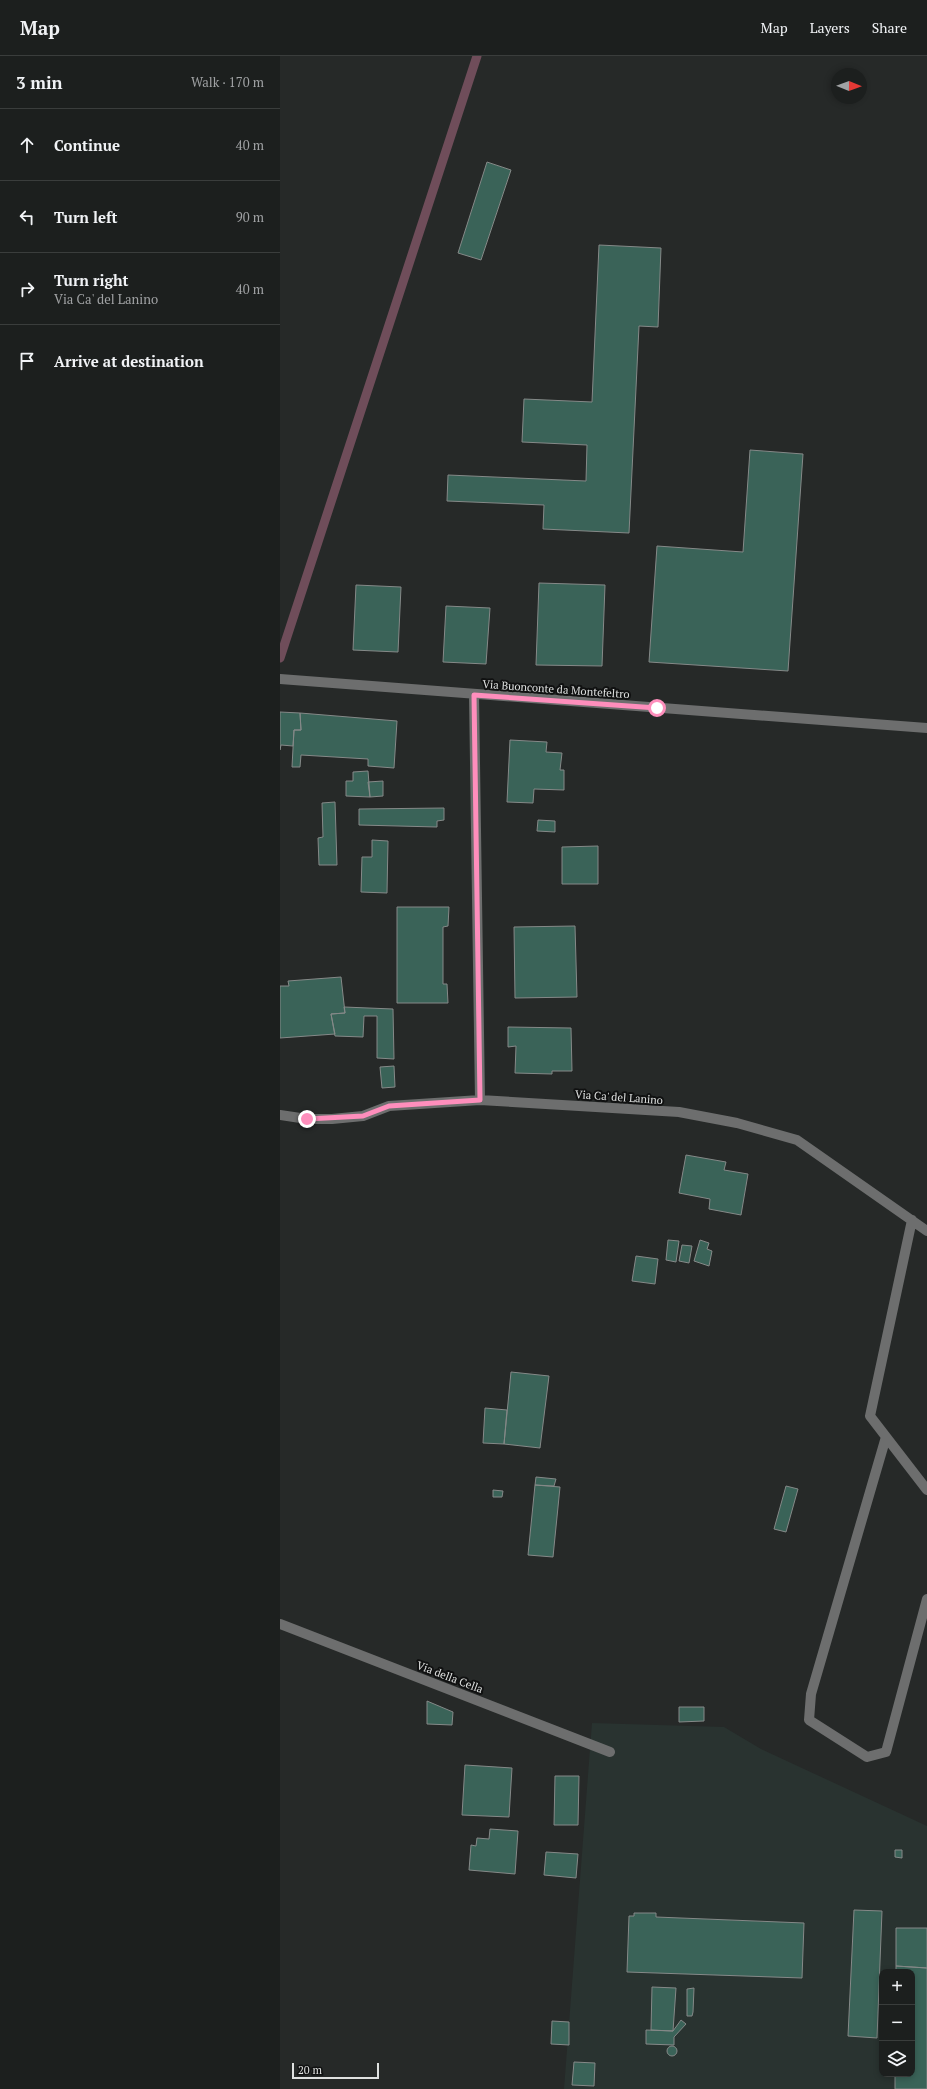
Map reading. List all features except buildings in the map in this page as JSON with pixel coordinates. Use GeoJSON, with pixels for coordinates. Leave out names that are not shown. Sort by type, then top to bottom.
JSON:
{"type":"FeatureCollection","features":[{"type":"Feature","properties":{"kind":"street","name":"Via Buonconte da Montefeltro"},"geometry":{"type":"LineString","coordinates":[[280,679],[474,695],[927,728]]}},
{"type":"Feature","properties":{"kind":"street"},"geometry":{"type":"LineString","coordinates":[[474,695],[480,1100]]}},
{"type":"Feature","properties":{"kind":"street","name":"Via Ca' del Lanino"},"geometry":{"type":"LineString","coordinates":[[280,1115],[307,1119],[332,1119],[363,1116],[389,1106],[480,1100],[679,1112],[737,1123],[797,1140],[927,1231]]}},
{"type":"Feature","properties":{"kind":"street"},"geometry":{"type":"LineString","coordinates":[[912,1220],[870,1416],[927,1490]]}},
{"type":"Feature","properties":{"kind":"street"},"geometry":{"type":"LineString","coordinates":[[886,1437],[811,1694],[809,1720],[867,1757],[886,1752],[927,1599]]}},
{"type":"Feature","properties":{"kind":"street","name":"Via della Cella"},"geometry":{"type":"LineString","coordinates":[[280,1624],[610,1752]]}},
{"type":"Feature","properties":{"kind":"shaded area"},"geometry":{"type":"Polygon","coordinates":[[[592,1723],[724,1727],[761,1749],[927,1826],[927,2089],[564,2089],[592,1723]]]}},
{"type":"Feature","properties":{"kind":"waterway"},"geometry":{"type":"LineString","coordinates":[[280,658],[477,56]]}},
{"type":"Feature","properties":{"kind":"route"},"geometry":{"type":"LineString","coordinates":[[307,1119],[332,1119],[363,1116],[389,1106],[430,1102],[480,1100],[474,695],[657,708]]}}]}
